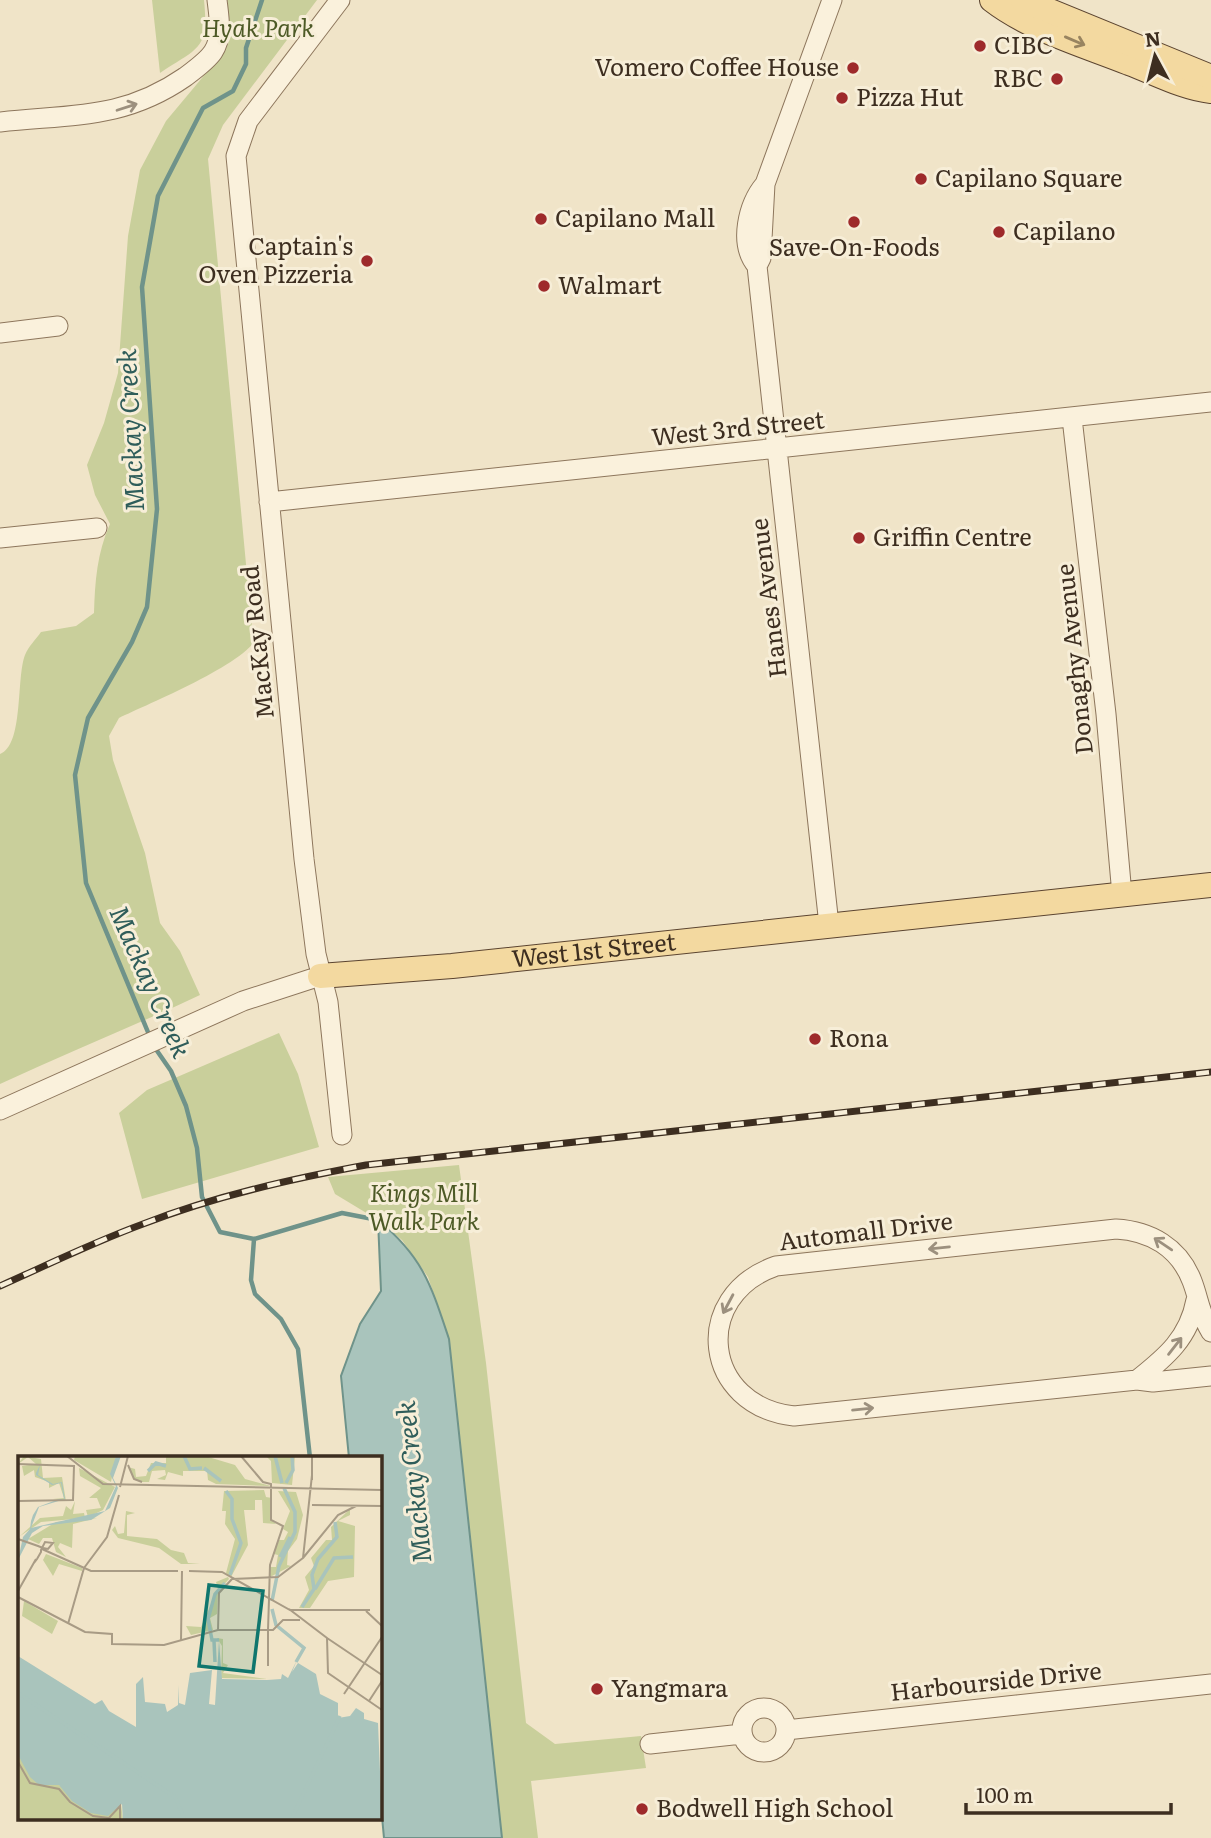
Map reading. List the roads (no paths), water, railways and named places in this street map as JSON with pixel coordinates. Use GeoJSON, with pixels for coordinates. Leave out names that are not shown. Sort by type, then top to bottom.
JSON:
{"type":"FeatureCollection","features":[{"type":"Feature","properties":{"kind":"main road"},"geometry":{"type":"LineString","coordinates":[[992,0],[1010,14],[1074,41],[1188,86],[1211,91]]}},
{"type":"Feature","properties":{"kind":"main road"},"geometry":{"type":"LineString","coordinates":[[1023,0],[1211,77]]}},
{"type":"Feature","properties":{"kind":"main road","name":"West 1st Street"},"geometry":{"type":"LineString","coordinates":[[320,976],[452,966],[1211,885]]}},
{"type":"Feature","properties":{"kind":"street"},"geometry":{"type":"LineString","coordinates":[[0,122],[112,112],[133,106],[165,91],[213,53],[220,31],[217,0]]}},
{"type":"Feature","properties":{"kind":"street","name":"MacKay Road"},"geometry":{"type":"LineString","coordinates":[[340,0],[248,121],[236,156],[304,859],[320,976],[328,1002],[342,1135]]}},
{"type":"Feature","properties":{"kind":"street","name":"Hanes Avenue"},"geometry":{"type":"LineString","coordinates":[[829,925],[757,266],[749,257],[748,230],[753,198],[765,184],[791,105],[832,0]]}},
{"type":"Feature","properties":{"kind":"street"},"geometry":{"type":"LineString","coordinates":[[0,332],[58,326]]}},
{"type":"Feature","properties":{"kind":"street","name":"West 3rd Street"},"geometry":{"type":"LineString","coordinates":[[269,502],[1211,402]]}},
{"type":"Feature","properties":{"kind":"street","name":"Donaghy Avenue"},"geometry":{"type":"LineString","coordinates":[[1072,418],[1106,714],[1122,895]]}},
{"type":"Feature","properties":{"kind":"street"},"geometry":{"type":"LineString","coordinates":[[0,538],[97,528]]}},
{"type":"Feature","properties":{"kind":"street","name":"West 1st Street"},"geometry":{"type":"LineString","coordinates":[[0,1110],[260,994],[320,976]]}},
{"type":"Feature","properties":{"kind":"street","name":"Automall Drive"},"geometry":{"type":"LineString","coordinates":[[1211,1332],[1196,1300],[1187,1269],[1171,1249],[1149,1235],[1116,1229],[776,1266],[753,1276],[733,1294],[725,1308],[718,1335],[724,1371],[744,1399],[762,1410],[794,1416],[1138,1380],[1153,1382],[1211,1376]]}},
{"type":"Feature","properties":{"kind":"street"},"geometry":{"type":"LineString","coordinates":[[1138,1380],[1178,1343],[1190,1324],[1196,1300]]}},
{"type":"Feature","properties":{"kind":"street","name":"Harbourside Drive"},"geometry":{"type":"LineString","coordinates":[[786,1730],[1211,1684]]}},
{"type":"Feature","properties":{"kind":"street"},"geometry":{"type":"LineString","coordinates":[[764,1708],[781,1716],[786,1730],[779,1746],[766,1752],[752,1749],[742,1734],[747,1716],[764,1708]]}},
{"type":"Feature","properties":{"kind":"street"},"geometry":{"type":"LineString","coordinates":[[649,1744],[742,1734]]}},
{"type":"Feature","properties":{"kind":"water"},"geometry":{"type":"Polygon","coordinates":[[[378,1220],[406,1247],[424,1273],[449,1339],[502,1838],[384,1838],[382,1456],[349,1456],[341,1376],[360,1324],[381,1291],[378,1220]]]}},
{"type":"Feature","properties":{"kind":"waterway","name":"Mackay Creek"},"geometry":{"type":"LineString","coordinates":[[150,1037],[86,883],[75,775],[88,718],[132,642],[147,607],[157,509],[142,287],[158,196],[203,108],[233,91],[246,64],[246,48],[262,0]]}},
{"type":"Feature","properties":{"kind":"waterway","name":"Mackay Creek"},"geometry":{"type":"LineString","coordinates":[[153,1045],[171,1071],[186,1106],[197,1148],[202,1197],[220,1232],[254,1239],[342,1213],[378,1220],[380,1223]]}},
{"type":"Feature","properties":{"kind":"waterway"},"geometry":{"type":"LineString","coordinates":[[254,1239],[251,1280],[255,1294],[281,1319],[298,1349],[310,1456]]}},
{"type":"Feature","properties":{"kind":"railway"},"geometry":{"type":"LineString","coordinates":[[0,1286],[107,1238],[170,1214],[253,1189],[366,1165],[1211,1072]]}},
{"type":"Feature","properties":{"kind":"place","name":"CIBC"},"geometry":{"type":"Point","coordinates":[980,46]}},
{"type":"Feature","properties":{"kind":"place","name":"Vomero Coffee House"},"geometry":{"type":"Point","coordinates":[853,68]}},
{"type":"Feature","properties":{"kind":"place","name":"RBC"},"geometry":{"type":"Point","coordinates":[1057,79]}},
{"type":"Feature","properties":{"kind":"place","name":"Pizza Hut"},"geometry":{"type":"Point","coordinates":[842,98]}},
{"type":"Feature","properties":{"kind":"place","name":"Capilano Square"},"geometry":{"type":"Point","coordinates":[921,179]}},
{"type":"Feature","properties":{"kind":"place","name":"Capilano Mall"},"geometry":{"type":"Point","coordinates":[541,219]}},
{"type":"Feature","properties":{"kind":"place","name":"Save-On-Foods"},"geometry":{"type":"Point","coordinates":[854,222]}},
{"type":"Feature","properties":{"kind":"place","name":"Capilano"},"geometry":{"type":"Point","coordinates":[999,232]}},
{"type":"Feature","properties":{"kind":"place","name":"Captain's Oven Pizzeria"},"geometry":{"type":"Point","coordinates":[367,261]}},
{"type":"Feature","properties":{"kind":"place","name":"Walmart"},"geometry":{"type":"Point","coordinates":[544,286]}},
{"type":"Feature","properties":{"kind":"place","name":"Griffin Centre"},"geometry":{"type":"Point","coordinates":[859,538]}},
{"type":"Feature","properties":{"kind":"place","name":"Rona"},"geometry":{"type":"Point","coordinates":[815,1039]}},
{"type":"Feature","properties":{"kind":"place","name":"Yangmara"},"geometry":{"type":"Point","coordinates":[597,1689]}},
{"type":"Feature","properties":{"kind":"place","name":"Bodwell High School"},"geometry":{"type":"Point","coordinates":[642,1809]}},
{"type":"Feature","properties":{"kind":"park label","name":"Hyak Park"},"geometry":{"type":"Point","coordinates":[258,29]}},
{"type":"Feature","properties":{"kind":"park label","name":"Kings Mill Walk Park"},"geometry":{"type":"Point","coordinates":[424,1208]}}]}
